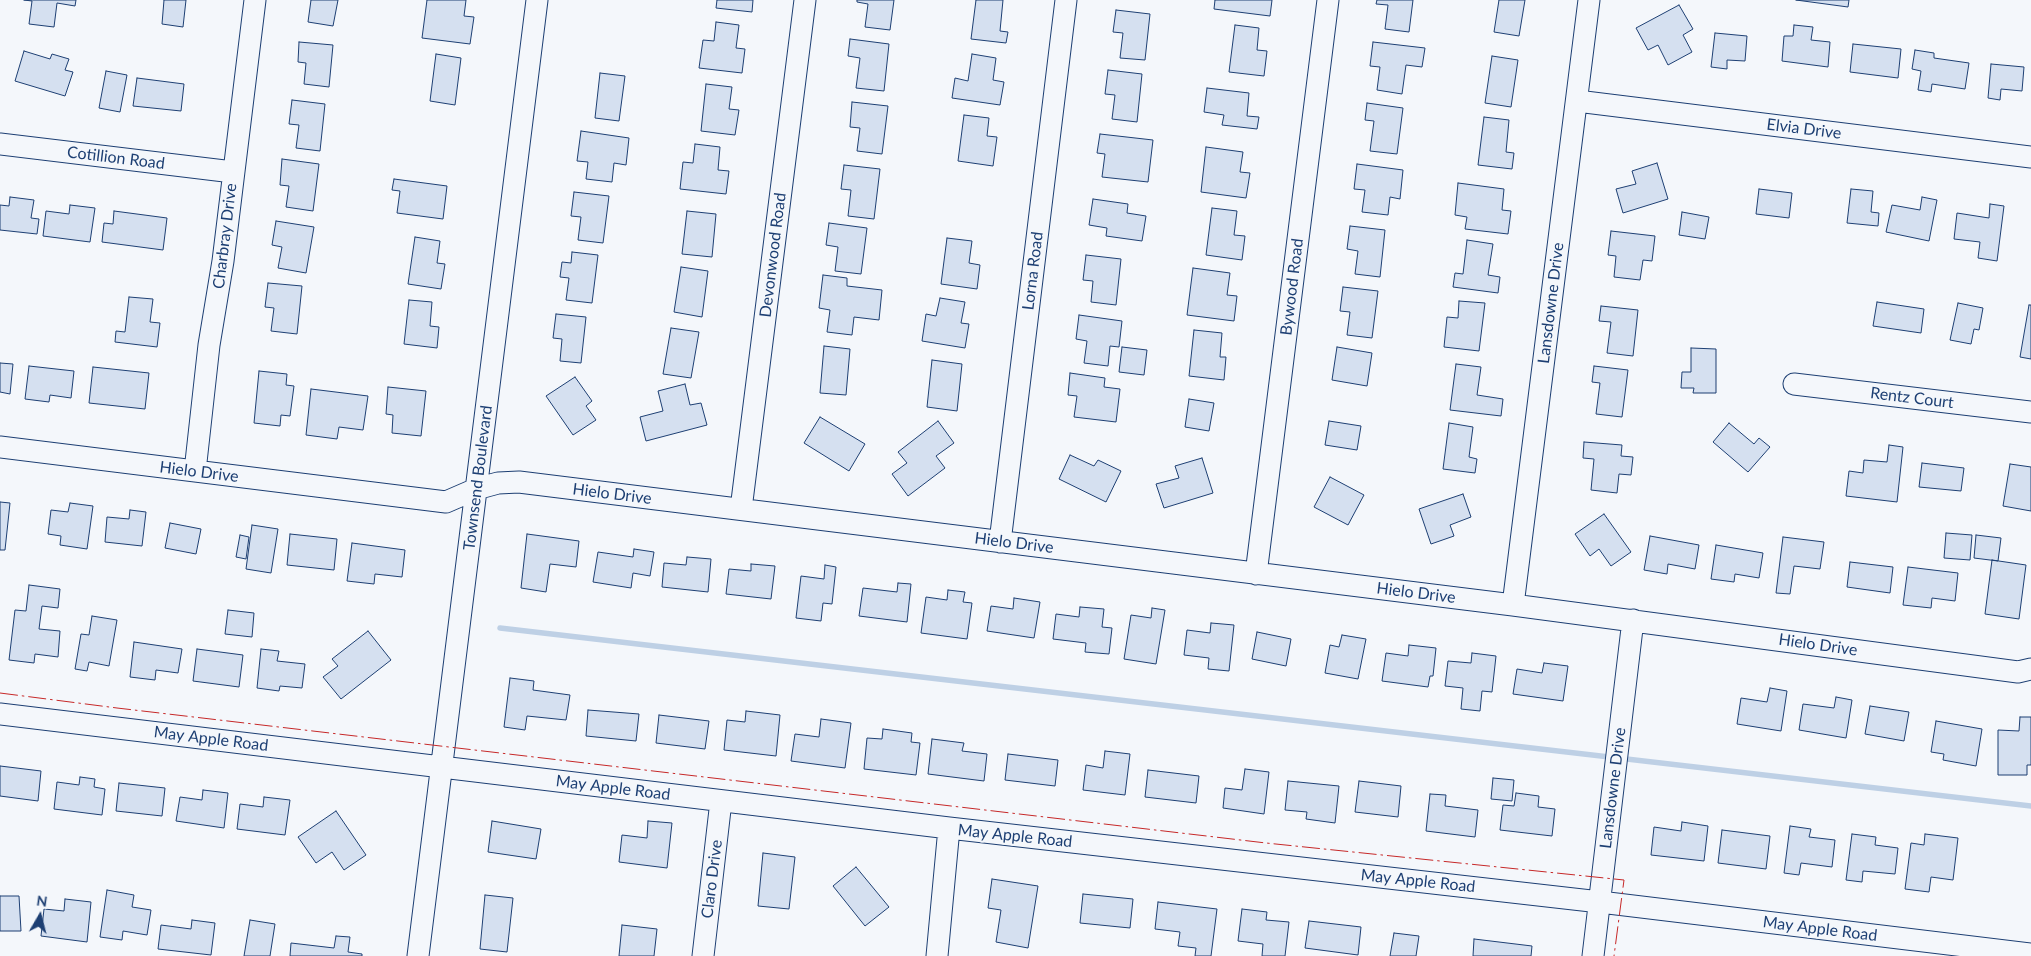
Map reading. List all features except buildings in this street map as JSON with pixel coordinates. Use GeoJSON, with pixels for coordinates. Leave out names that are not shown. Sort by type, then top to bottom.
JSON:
{"type":"FeatureCollection","features":[{"type":"Feature","properties":{"kind":"street","name":"Charbray Drive"},"geometry":{"type":"LineString","coordinates":[[194,471],[209,345],[223,261],[255,0]]}},
{"type":"Feature","properties":{"kind":"street","name":"Townsend Boulevard"},"geometry":{"type":"LineString","coordinates":[[418,956],[537,0]]}},
{"type":"Feature","properties":{"kind":"street","name":"Devonwood Road"},"geometry":{"type":"LineString","coordinates":[[741,509],[805,0]]}},
{"type":"Feature","properties":{"kind":"street","name":"Lorna Road"},"geometry":{"type":"LineString","coordinates":[[1000,542],[1066,0]]}},
{"type":"Feature","properties":{"kind":"street","name":"Bywood Road"},"geometry":{"type":"LineString","coordinates":[[1256,574],[1328,0]]}},
{"type":"Feature","properties":{"kind":"street","name":"Lansdowne Drive"},"geometry":{"type":"LineString","coordinates":[[1513,605],[1589,0]]}},
{"type":"Feature","properties":{"kind":"street","name":"Elvia Drive"},"geometry":{"type":"LineString","coordinates":[[1577,101],[2031,157]]}},
{"type":"Feature","properties":{"kind":"street","name":"Cotillion Road"},"geometry":{"type":"LineString","coordinates":[[0,144],[233,172]]}},
{"type":"Feature","properties":{"kind":"street","name":"Rentz Court"},"geometry":{"type":"LineString","coordinates":[[1794,384],[2031,412]]}},
{"type":"Feature","properties":{"kind":"street","name":"Hielo Drive"},"geometry":{"type":"LineString","coordinates":[[0,447],[446,502],[476,489],[498,483],[519,482],[1633,620],[2018,672],[2031,669]]}},
{"type":"Feature","properties":{"kind":"street","name":"Lansdowne Drive"},"geometry":{"type":"LineString","coordinates":[[1593,956],[1633,620]]}},
{"type":"Feature","properties":{"kind":"street","name":"May Apple Road"},"geometry":{"type":"LineString","coordinates":[[0,714],[949,828],[1600,902],[2026,955]]}},
{"type":"Feature","properties":{"kind":"street","name":"Claro Drive"},"geometry":{"type":"LineString","coordinates":[[703,956],[721,801]]}},
{"type":"Feature","properties":{"kind":"street"},"geometry":{"type":"LineString","coordinates":[[937,956],[949,828]]}},
{"type":"Feature","properties":{"kind":"waterway"},"geometry":{"type":"LineString","coordinates":[[500,628],[2031,806]]}},
{"type":"Feature","properties":{"kind":"power"},"geometry":{"type":"LineString","coordinates":[[0,693],[1266,843],[1624,880],[1614,956]]}}]}
